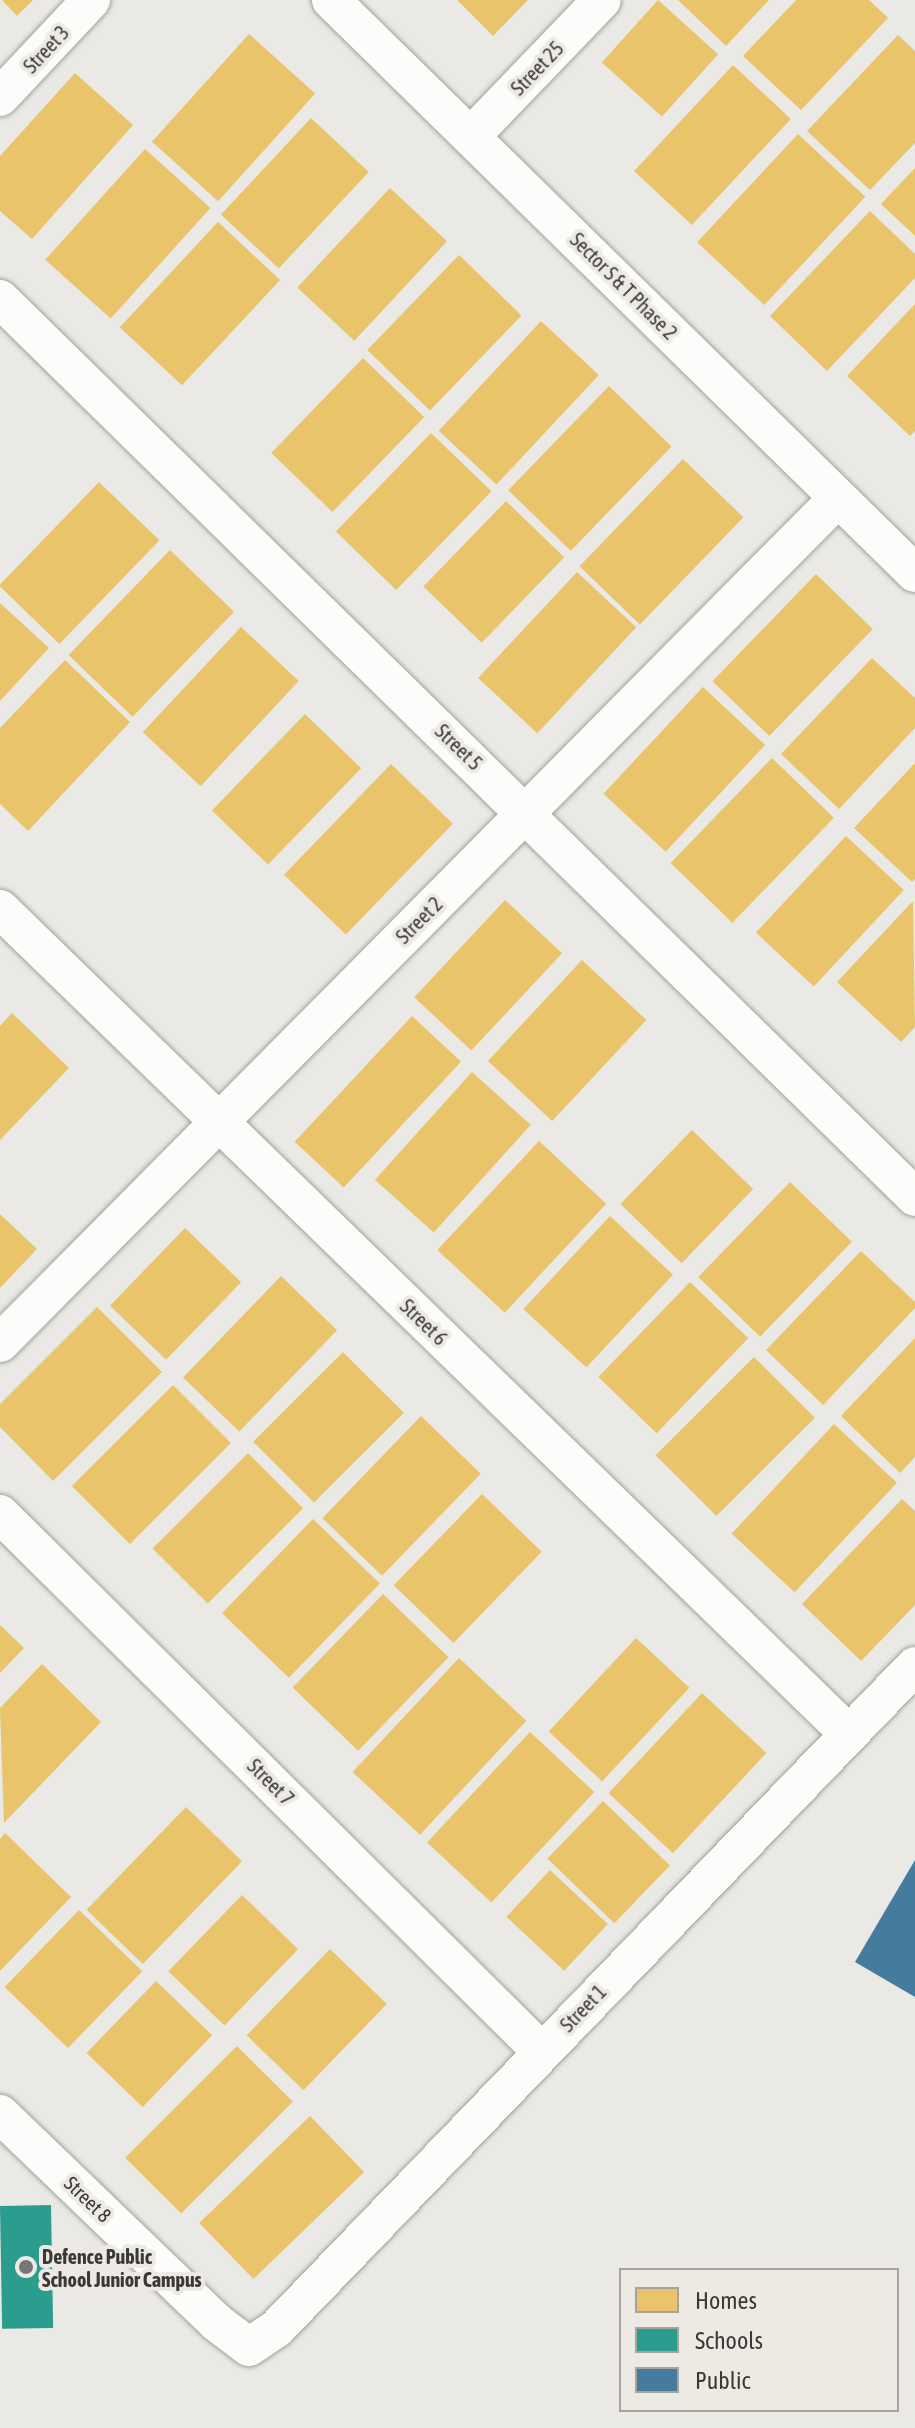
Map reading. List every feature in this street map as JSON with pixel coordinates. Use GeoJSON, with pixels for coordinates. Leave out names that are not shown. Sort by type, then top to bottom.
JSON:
{"type":"FeatureCollection","features":[{"type":"Feature","properties":{"kind":"street","name":"Street 3"},"geometry":{"type":"LineString","coordinates":[[0,97],[91,0]]}},
{"type":"Feature","properties":{"kind":"street","name":"Sector S & T Phase 2"},"geometry":{"type":"LineString","coordinates":[[331,0],[915,573]]}},
{"type":"Feature","properties":{"kind":"street","name":"Street 25"},"geometry":{"type":"LineString","coordinates":[[472,135],[602,0]]}},
{"type":"Feature","properties":{"kind":"street","name":"Street 5"},"geometry":{"type":"LineString","coordinates":[[0,299],[915,1197]]}},
{"type":"Feature","properties":{"kind":"street","name":"Street 2"},"geometry":{"type":"LineString","coordinates":[[0,1343],[216,1120],[527,813],[838,498]]}},
{"type":"Feature","properties":{"kind":"street","name":"Street 6"},"geometry":{"type":"LineString","coordinates":[[0,909],[849,1734]]}},
{"type":"Feature","properties":{"kind":"street","name":"Street 7"},"geometry":{"type":"LineString","coordinates":[[0,1514],[541,2051]]}},
{"type":"Feature","properties":{"kind":"street","name":"Street 1"},"geometry":{"type":"LineString","coordinates":[[249,2347],[277,2328],[915,1666]]}},
{"type":"Feature","properties":{"kind":"street","name":"Street 8"},"geometry":{"type":"LineString","coordinates":[[0,2114],[216,2322],[249,2347]]}},
{"type":"Feature","properties":{"kind":"building: Homes"},"geometry":{"type":"Polygon","coordinates":[[[2,0],[33,0],[17,16],[2,0]]]}},
{"type":"Feature","properties":{"kind":"building: Homes"},"geometry":{"type":"Polygon","coordinates":[[[457,0],[528,0],[493,36],[457,0]]]}},
{"type":"Feature","properties":{"kind":"building: Homes"},"geometry":{"type":"Polygon","coordinates":[[[658,0],[718,54],[662,117],[602,62],[658,0]]]}},
{"type":"Feature","properties":{"kind":"building: Homes"},"geometry":{"type":"Polygon","coordinates":[[[678,0],[769,0],[726,46],[678,0]]]}},
{"type":"Feature","properties":{"kind":"building: Homes"},"geometry":{"type":"Polygon","coordinates":[[[796,0],[869,0],[888,18],[801,110],[743,56],[796,0]]]}},
{"type":"Feature","properties":{"kind":"building: Homes"},"geometry":{"type":"Polygon","coordinates":[[[249,34],[315,94],[218,201],[152,142],[249,34]]]}},
{"type":"Feature","properties":{"kind":"building: Homes"},"geometry":{"type":"Polygon","coordinates":[[[898,35],[915,51],[915,143],[870,190],[807,131],[898,35]]]}},
{"type":"Feature","properties":{"kind":"building: Homes"},"geometry":{"type":"Polygon","coordinates":[[[733,65],[791,119],[692,225],[634,171],[733,65]]]}},
{"type":"Feature","properties":{"kind":"building: Homes"},"geometry":{"type":"Polygon","coordinates":[[[75,73],[133,125],[32,239],[0,211],[0,156],[75,73]]]}},
{"type":"Feature","properties":{"kind":"building: Homes"},"geometry":{"type":"Polygon","coordinates":[[[311,118],[369,172],[279,268],[221,215],[311,118]]]}},
{"type":"Feature","properties":{"kind":"building: Homes"},"geometry":{"type":"Polygon","coordinates":[[[798,134],[865,197],[764,305],[697,242],[798,134]]]}},
{"type":"Feature","properties":{"kind":"building: Homes"},"geometry":{"type":"Polygon","coordinates":[[[145,149],[210,208],[111,319],[45,260],[145,149]]]}},
{"type":"Feature","properties":{"kind":"building: Homes"},"geometry":{"type":"Polygon","coordinates":[[[915,168],[915,236],[881,204],[915,168]]]}},
{"type":"Feature","properties":{"kind":"building: Homes"},"geometry":{"type":"Polygon","coordinates":[[[390,188],[447,241],[354,341],[297,287],[390,188]]]}},
{"type":"Feature","properties":{"kind":"building: Homes"},"geometry":{"type":"Polygon","coordinates":[[[870,211],[915,254],[915,278],[827,371],[770,316],[870,211]]]}},
{"type":"Feature","properties":{"kind":"building: Homes"},"geometry":{"type":"Polygon","coordinates":[[[218,222],[280,280],[182,385],[120,327],[218,222]]]}},
{"type":"Feature","properties":{"kind":"building: Homes"},"geometry":{"type":"Polygon","coordinates":[[[459,255],[522,315],[430,410],[367,350],[459,255]]]}},
{"type":"Feature","properties":{"kind":"building: Homes"},"geometry":{"type":"Polygon","coordinates":[[[915,304],[915,431],[910,436],[847,376],[915,304]]]}},
{"type":"Feature","properties":{"kind":"building: Homes"},"geometry":{"type":"Polygon","coordinates":[[[541,321],[599,375],[496,485],[439,431],[541,321]]]}},
{"type":"Feature","properties":{"kind":"building: Homes"},"geometry":{"type":"Polygon","coordinates":[[[363,358],[424,417],[332,512],[271,453],[363,358]]]}},
{"type":"Feature","properties":{"kind":"building: Homes"},"geometry":{"type":"Polygon","coordinates":[[[609,386],[672,446],[571,551],[508,490],[609,386]]]}},
{"type":"Feature","properties":{"kind":"building: Homes"},"geometry":{"type":"Polygon","coordinates":[[[431,433],[491,491],[396,590],[336,532],[431,433]]]}},
{"type":"Feature","properties":{"kind":"building: Homes"},"geometry":{"type":"Polygon","coordinates":[[[683,459],[743,517],[640,625],[579,566],[683,459]]]}},
{"type":"Feature","properties":{"kind":"building: Homes"},"geometry":{"type":"Polygon","coordinates":[[[99,482],[159,540],[59,644],[0,585],[99,482]]]}},
{"type":"Feature","properties":{"kind":"building: Homes"},"geometry":{"type":"Polygon","coordinates":[[[506,501],[564,557],[482,643],[423,587],[506,501]]]}},
{"type":"Feature","properties":{"kind":"building: Homes"},"geometry":{"type":"Polygon","coordinates":[[[170,550],[234,612],[133,717],[69,655],[170,550]]]}},
{"type":"Feature","properties":{"kind":"building: Homes"},"geometry":{"type":"Polygon","coordinates":[[[577,572],[636,627],[537,733],[478,678],[577,572]]]}},
{"type":"Feature","properties":{"kind":"building: Homes"},"geometry":{"type":"Polygon","coordinates":[[[816,574],[873,629],[769,736],[712,681],[816,574]]]}},
{"type":"Feature","properties":{"kind":"building: Homes"},"geometry":{"type":"Polygon","coordinates":[[[0,603],[49,648],[0,701],[0,603]]]}},
{"type":"Feature","properties":{"kind":"building: Homes"},"geometry":{"type":"Polygon","coordinates":[[[241,627],[299,681],[201,786],[143,732],[241,627]]]}},
{"type":"Feature","properties":{"kind":"building: Homes"},"geometry":{"type":"Polygon","coordinates":[[[872,658],[915,698],[915,728],[839,809],[781,754],[872,658]]]}},
{"type":"Feature","properties":{"kind":"building: Homes"},"geometry":{"type":"Polygon","coordinates":[[[65,660],[130,722],[28,831],[0,804],[0,728],[65,660]]]}},
{"type":"Feature","properties":{"kind":"building: Homes"},"geometry":{"type":"Polygon","coordinates":[[[703,687],[765,745],[666,852],[603,794],[703,687]]]}},
{"type":"Feature","properties":{"kind":"building: Homes"},"geometry":{"type":"Polygon","coordinates":[[[305,714],[361,768],[268,865],[212,810],[305,714]]]}},
{"type":"Feature","properties":{"kind":"building: Homes"},"geometry":{"type":"Polygon","coordinates":[[[772,758],[834,818],[732,923],[671,863],[772,758]]]}},
{"type":"Feature","properties":{"kind":"building: Homes"},"geometry":{"type":"Polygon","coordinates":[[[915,763],[915,879],[912,882],[854,828],[915,763]]]}},
{"type":"Feature","properties":{"kind":"building: Homes"},"geometry":{"type":"Polygon","coordinates":[[[391,764],[453,824],[346,935],[284,875],[391,764]]]}},
{"type":"Feature","properties":{"kind":"building: Homes"},"geometry":{"type":"Polygon","coordinates":[[[846,836],[904,890],[814,986],[756,933],[846,836]]]}},
{"type":"Feature","properties":{"kind":"building: Homes"},"geometry":{"type":"Polygon","coordinates":[[[505,900],[562,953],[471,1050],[414,997],[505,900]]]}},
{"type":"Feature","properties":{"kind":"building: Homes"},"geometry":{"type":"Polygon","coordinates":[[[913,901],[915,1027],[901,1042],[837,982],[913,901]]]}},
{"type":"Feature","properties":{"kind":"building: Homes"},"geometry":{"type":"Polygon","coordinates":[[[582,960],[646,1020],[552,1121],[488,1061],[582,960]]]}},
{"type":"Feature","properties":{"kind":"building: Homes"},"geometry":{"type":"Polygon","coordinates":[[[12,1013],[69,1068],[0,1140],[0,1026],[12,1013]]]}},
{"type":"Feature","properties":{"kind":"building: Homes"},"geometry":{"type":"Polygon","coordinates":[[[412,1016],[461,1062],[344,1187],[295,1142],[412,1016]]]}},
{"type":"Feature","properties":{"kind":"building: Homes"},"geometry":{"type":"Polygon","coordinates":[[[472,1072],[531,1125],[434,1233],[375,1180],[472,1072]]]}},
{"type":"Feature","properties":{"kind":"building: Homes"},"geometry":{"type":"Polygon","coordinates":[[[692,1130],[753,1189],[682,1263],[620,1204],[692,1130]]]}},
{"type":"Feature","properties":{"kind":"building: Homes"},"geometry":{"type":"Polygon","coordinates":[[[539,1141],[606,1204],[505,1313],[437,1250],[539,1141]]]}},
{"type":"Feature","properties":{"kind":"building: Homes"},"geometry":{"type":"Polygon","coordinates":[[[790,1182],[852,1242],[760,1337],[698,1277],[790,1182]]]}},
{"type":"Feature","properties":{"kind":"building: Homes"},"geometry":{"type":"Polygon","coordinates":[[[0,1214],[37,1249],[0,1288],[0,1214]]]}},
{"type":"Feature","properties":{"kind":"building: Homes"},"geometry":{"type":"Polygon","coordinates":[[[610,1216],[673,1275],[586,1368],[523,1309],[610,1216]]]}},
{"type":"Feature","properties":{"kind":"building: Homes"},"geometry":{"type":"Polygon","coordinates":[[[185,1228],[241,1282],[166,1360],[110,1306],[185,1228]]]}},
{"type":"Feature","properties":{"kind":"building: Homes"},"geometry":{"type":"Polygon","coordinates":[[[861,1251],[915,1302],[915,1308],[823,1405],[766,1350],[861,1251]]]}},
{"type":"Feature","properties":{"kind":"building: Homes"},"geometry":{"type":"Polygon","coordinates":[[[281,1276],[337,1330],[239,1432],[183,1377],[281,1276]]]}},
{"type":"Feature","properties":{"kind":"building: Homes"},"geometry":{"type":"Polygon","coordinates":[[[690,1282],[748,1338],[657,1433],[598,1377],[690,1282]]]}},
{"type":"Feature","properties":{"kind":"building: Homes"},"geometry":{"type":"Polygon","coordinates":[[[97,1307],[162,1372],[53,1481],[0,1427],[0,1404],[97,1307]]]}},
{"type":"Feature","properties":{"kind":"building: Homes"},"geometry":{"type":"Polygon","coordinates":[[[915,1338],[915,1457],[900,1473],[841,1416],[915,1338]]]}},
{"type":"Feature","properties":{"kind":"building: Homes"},"geometry":{"type":"Polygon","coordinates":[[[343,1352],[404,1413],[314,1503],[253,1442],[343,1352]]]}},
{"type":"Feature","properties":{"kind":"building: Homes"},"geometry":{"type":"Polygon","coordinates":[[[754,1357],[815,1418],[717,1516],[656,1455],[754,1357]]]}},
{"type":"Feature","properties":{"kind":"building: Homes"},"geometry":{"type":"Polygon","coordinates":[[[173,1385],[231,1443],[130,1544],[72,1486],[173,1385]]]}},
{"type":"Feature","properties":{"kind":"building: Homes"},"geometry":{"type":"Polygon","coordinates":[[[421,1416],[481,1474],[382,1576],[322,1518],[421,1416]]]}},
{"type":"Feature","properties":{"kind":"building: Homes"},"geometry":{"type":"Polygon","coordinates":[[[834,1424],[897,1483],[795,1592],[732,1534],[834,1424]]]}},
{"type":"Feature","properties":{"kind":"building: Homes"},"geometry":{"type":"Polygon","coordinates":[[[248,1453],[303,1508],[208,1604],[153,1548],[248,1453]]]}},
{"type":"Feature","properties":{"kind":"building: Homes"},"geometry":{"type":"Polygon","coordinates":[[[482,1494],[542,1552],[453,1643],[394,1585],[482,1494]]]}},
{"type":"Feature","properties":{"kind":"building: Homes"},"geometry":{"type":"Polygon","coordinates":[[[902,1499],[915,1511],[915,1605],[861,1661],[802,1604],[902,1499]]]}},
{"type":"Feature","properties":{"kind":"building: Homes"},"geometry":{"type":"Polygon","coordinates":[[[313,1519],[380,1584],[289,1678],[222,1613],[313,1519]]]}},
{"type":"Feature","properties":{"kind":"building: Homes"},"geometry":{"type":"Polygon","coordinates":[[[383,1594],[448,1657],[358,1751],[293,1688],[383,1594]]]}},
{"type":"Feature","properties":{"kind":"building: Homes"},"geometry":{"type":"Polygon","coordinates":[[[0,1625],[24,1648],[0,1673],[0,1625]]]}},
{"type":"Feature","properties":{"kind":"building: Homes"},"geometry":{"type":"Polygon","coordinates":[[[636,1638],[689,1688],[602,1781],[549,1732],[636,1638]]]}},
{"type":"Feature","properties":{"kind":"building: Homes"},"geometry":{"type":"Polygon","coordinates":[[[459,1658],[526,1721],[420,1835],[353,1772],[459,1658]]]}},
{"type":"Feature","properties":{"kind":"building: Homes"},"geometry":{"type":"Polygon","coordinates":[[[42,1664],[101,1722],[4,1823],[0,1708],[42,1664]]]}},
{"type":"Feature","properties":{"kind":"building: Homes"},"geometry":{"type":"Polygon","coordinates":[[[702,1693],[766,1753],[673,1853],[609,1793],[702,1693]]]}},
{"type":"Feature","properties":{"kind":"building: Homes"},"geometry":{"type":"Polygon","coordinates":[[[530,1732],[594,1792],[491,1902],[427,1842],[530,1732]]]}},
{"type":"Feature","properties":{"kind":"building: Homes"},"geometry":{"type":"Polygon","coordinates":[[[603,1801],[670,1866],[614,1923],[547,1859],[603,1801]]]}},
{"type":"Feature","properties":{"kind":"building: Homes"},"geometry":{"type":"Polygon","coordinates":[[[186,1807],[242,1861],[143,1964],[87,1910],[186,1807]]]}},
{"type":"Feature","properties":{"kind":"building: Homes"},"geometry":{"type":"Polygon","coordinates":[[[5,1833],[71,1897],[0,1971],[0,1839],[5,1833]]]}},
{"type":"Feature","properties":{"kind":"building: Homes"},"geometry":{"type":"Polygon","coordinates":[[[550,1870],[608,1924],[564,1971],[506,1917],[550,1870]]]}},
{"type":"Feature","properties":{"kind":"building: Homes"},"geometry":{"type":"Polygon","coordinates":[[[242,1895],[298,1949],[224,2025],[168,1971],[242,1895]]]}},
{"type":"Feature","properties":{"kind":"building: Homes"},"geometry":{"type":"Polygon","coordinates":[[[79,1910],[142,1971],[68,2048],[5,1987],[79,1910]]]}},
{"type":"Feature","properties":{"kind":"building: Homes"},"geometry":{"type":"Polygon","coordinates":[[[330,1949],[387,2004],[303,2090],[247,2035],[330,1949]]]}},
{"type":"Feature","properties":{"kind":"building: Homes"},"geometry":{"type":"Polygon","coordinates":[[[156,1981],[212,2035],[143,2107],[87,2053],[156,1981]]]}},
{"type":"Feature","properties":{"kind":"building: Homes"},"geometry":{"type":"Polygon","coordinates":[[[237,2046],[293,2102],[181,2214],[125,2158],[237,2046]]]}},
{"type":"Feature","properties":{"kind":"building: Homes"},"geometry":{"type":"Polygon","coordinates":[[[310,2116],[364,2172],[253,2279],[199,2223],[310,2116]]]}},
{"type":"Feature","properties":{"kind":"building: Schools","name":"Defence Public School Junior Campus"},"geometry":{"type":"Polygon","coordinates":[[[51,2205],[53,2328],[2,2329],[0,2206],[51,2205]]]}},
{"type":"Feature","properties":{"kind":"building: Public"},"geometry":{"type":"Polygon","coordinates":[[[915,1860],[915,1997],[855,1962],[915,1860]]]}},
{"type":"Feature","properties":{"kind":"place","name":"Defence Public School Junior Campus"},"geometry":{"type":"Point","coordinates":[26,2267]}}]}
